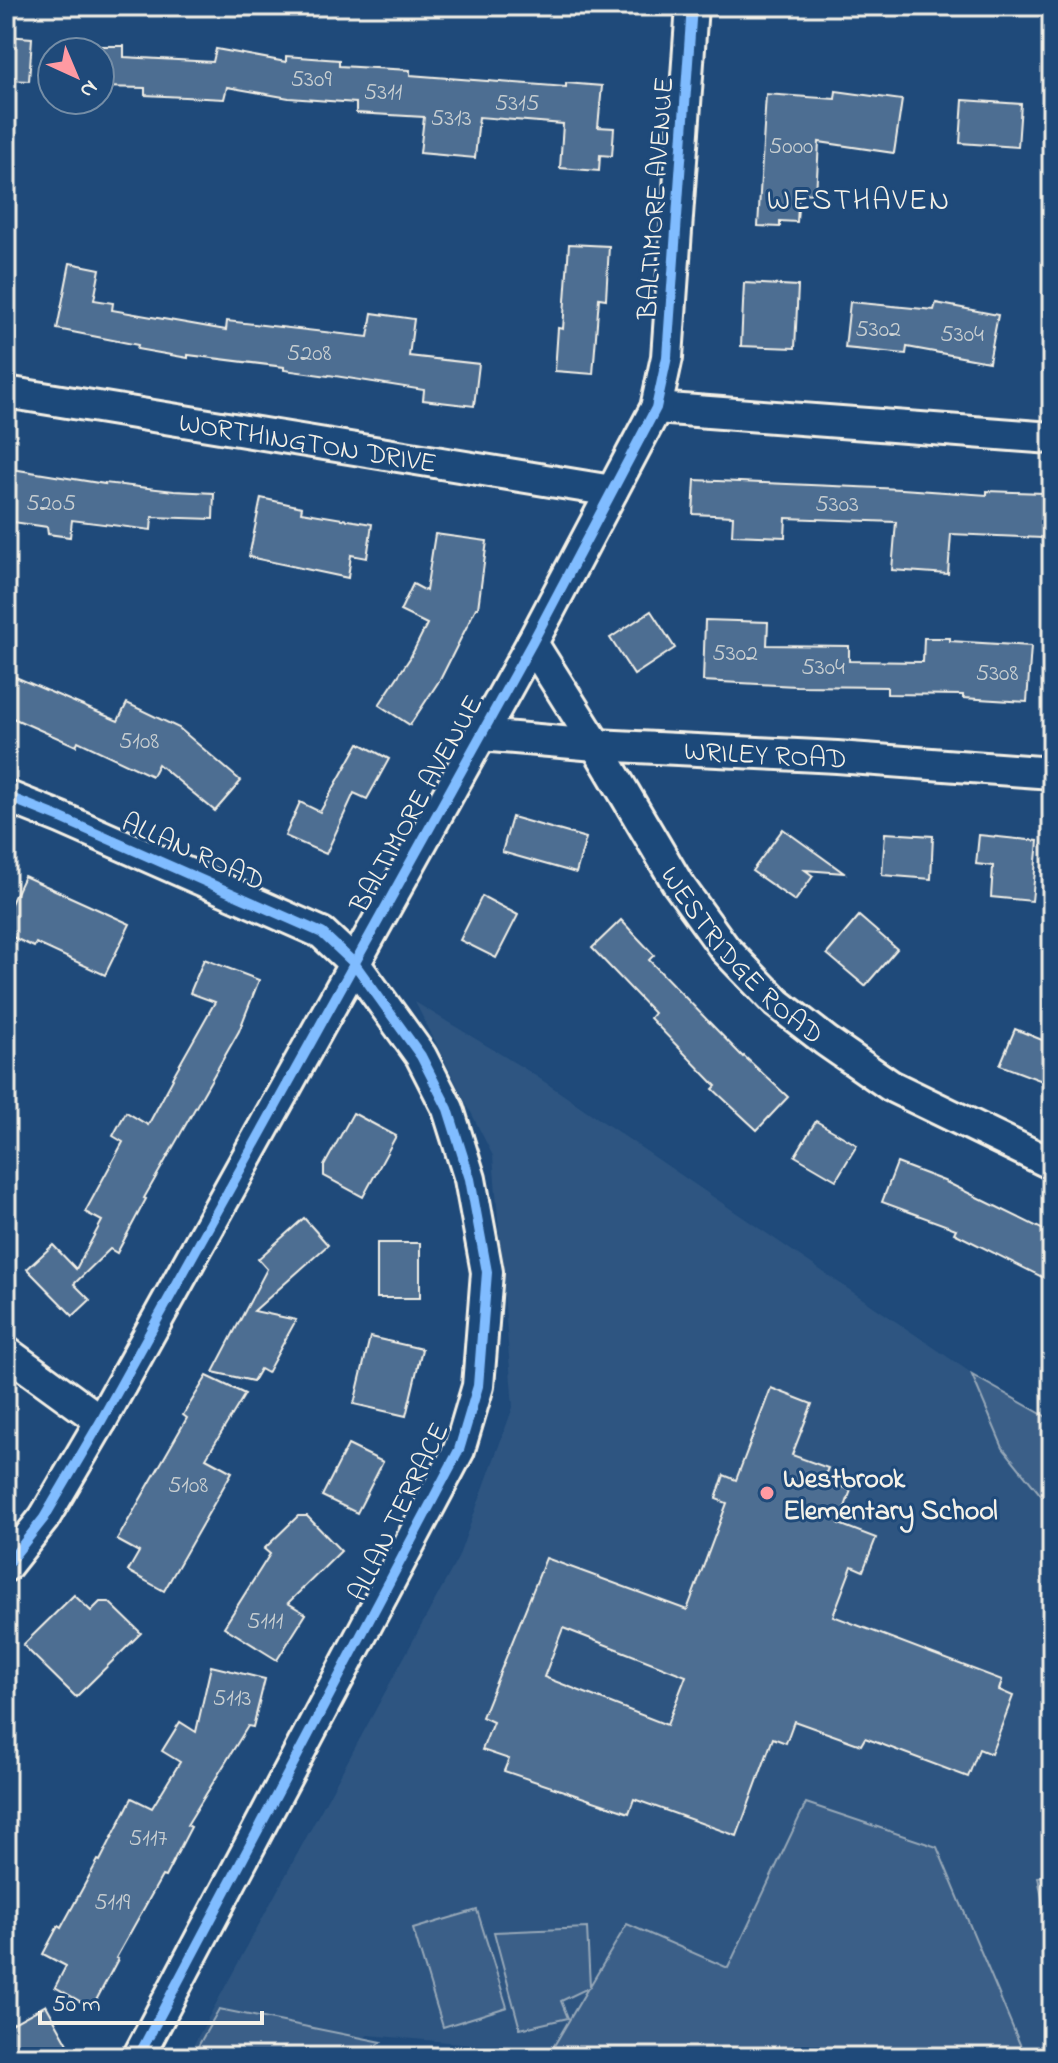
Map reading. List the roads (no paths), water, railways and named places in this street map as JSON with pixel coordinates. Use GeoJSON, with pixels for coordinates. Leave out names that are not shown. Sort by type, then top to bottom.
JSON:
{"type":"FeatureCollection","features":[{"type":"Feature","properties":{"kind":"street","name":"BALTIMORE AVENUE"},"geometry":{"type":"LineString","coordinates":[[6,1566],[44,1518],[101,1421],[532,643],[656,408],[667,357],[692,6]]}},
{"type":"Feature","properties":{"kind":"street","name":"WORTHINGTON DRIVE"},"geometry":{"type":"LineString","coordinates":[[6,392],[612,491]]}},
{"type":"Feature","properties":{"kind":"street"},"geometry":{"type":"LineString","coordinates":[[656,408],[1052,438]]}},
{"type":"Feature","properties":{"kind":"street","name":"WESTRIDGE ROAD"},"geometry":{"type":"LineString","coordinates":[[532,643],[678,884],[725,949],[777,1003],[891,1086],[1052,1164]]}},
{"type":"Feature","properties":{"kind":"street","name":"WRILEY ROAD"},"geometry":{"type":"LineString","coordinates":[[480,735],[1052,773]]}},
{"type":"Feature","properties":{"kind":"street","name":"ALLAN ROAD"},"geometry":{"type":"LineString","coordinates":[[6,796],[322,933],[354,963]]}},
{"type":"Feature","properties":{"kind":"street","name":"ALLAN TERRACE"},"geometry":{"type":"LineString","coordinates":[[138,2057],[459,1450],[478,1386],[487,1272],[470,1179],[448,1109],[421,1056],[354,963]]}},
{"type":"Feature","properties":{"kind":"street"},"geometry":{"type":"LineString","coordinates":[[6,1352],[101,1421]]}},
{"type":"Feature","properties":{"kind":"waterway"},"geometry":{"type":"LineString","coordinates":[[406,2057],[416,2057]]}},
{"type":"Feature","properties":{"kind":"place","name":"Westbrook Elementary School"},"geometry":{"type":"Point","coordinates":[767,1493]}},
{"type":"Feature","properties":{"kind":"district","name":"WESTHAVEN"},"geometry":{"type":"Point","coordinates":[859,199]}}]}
